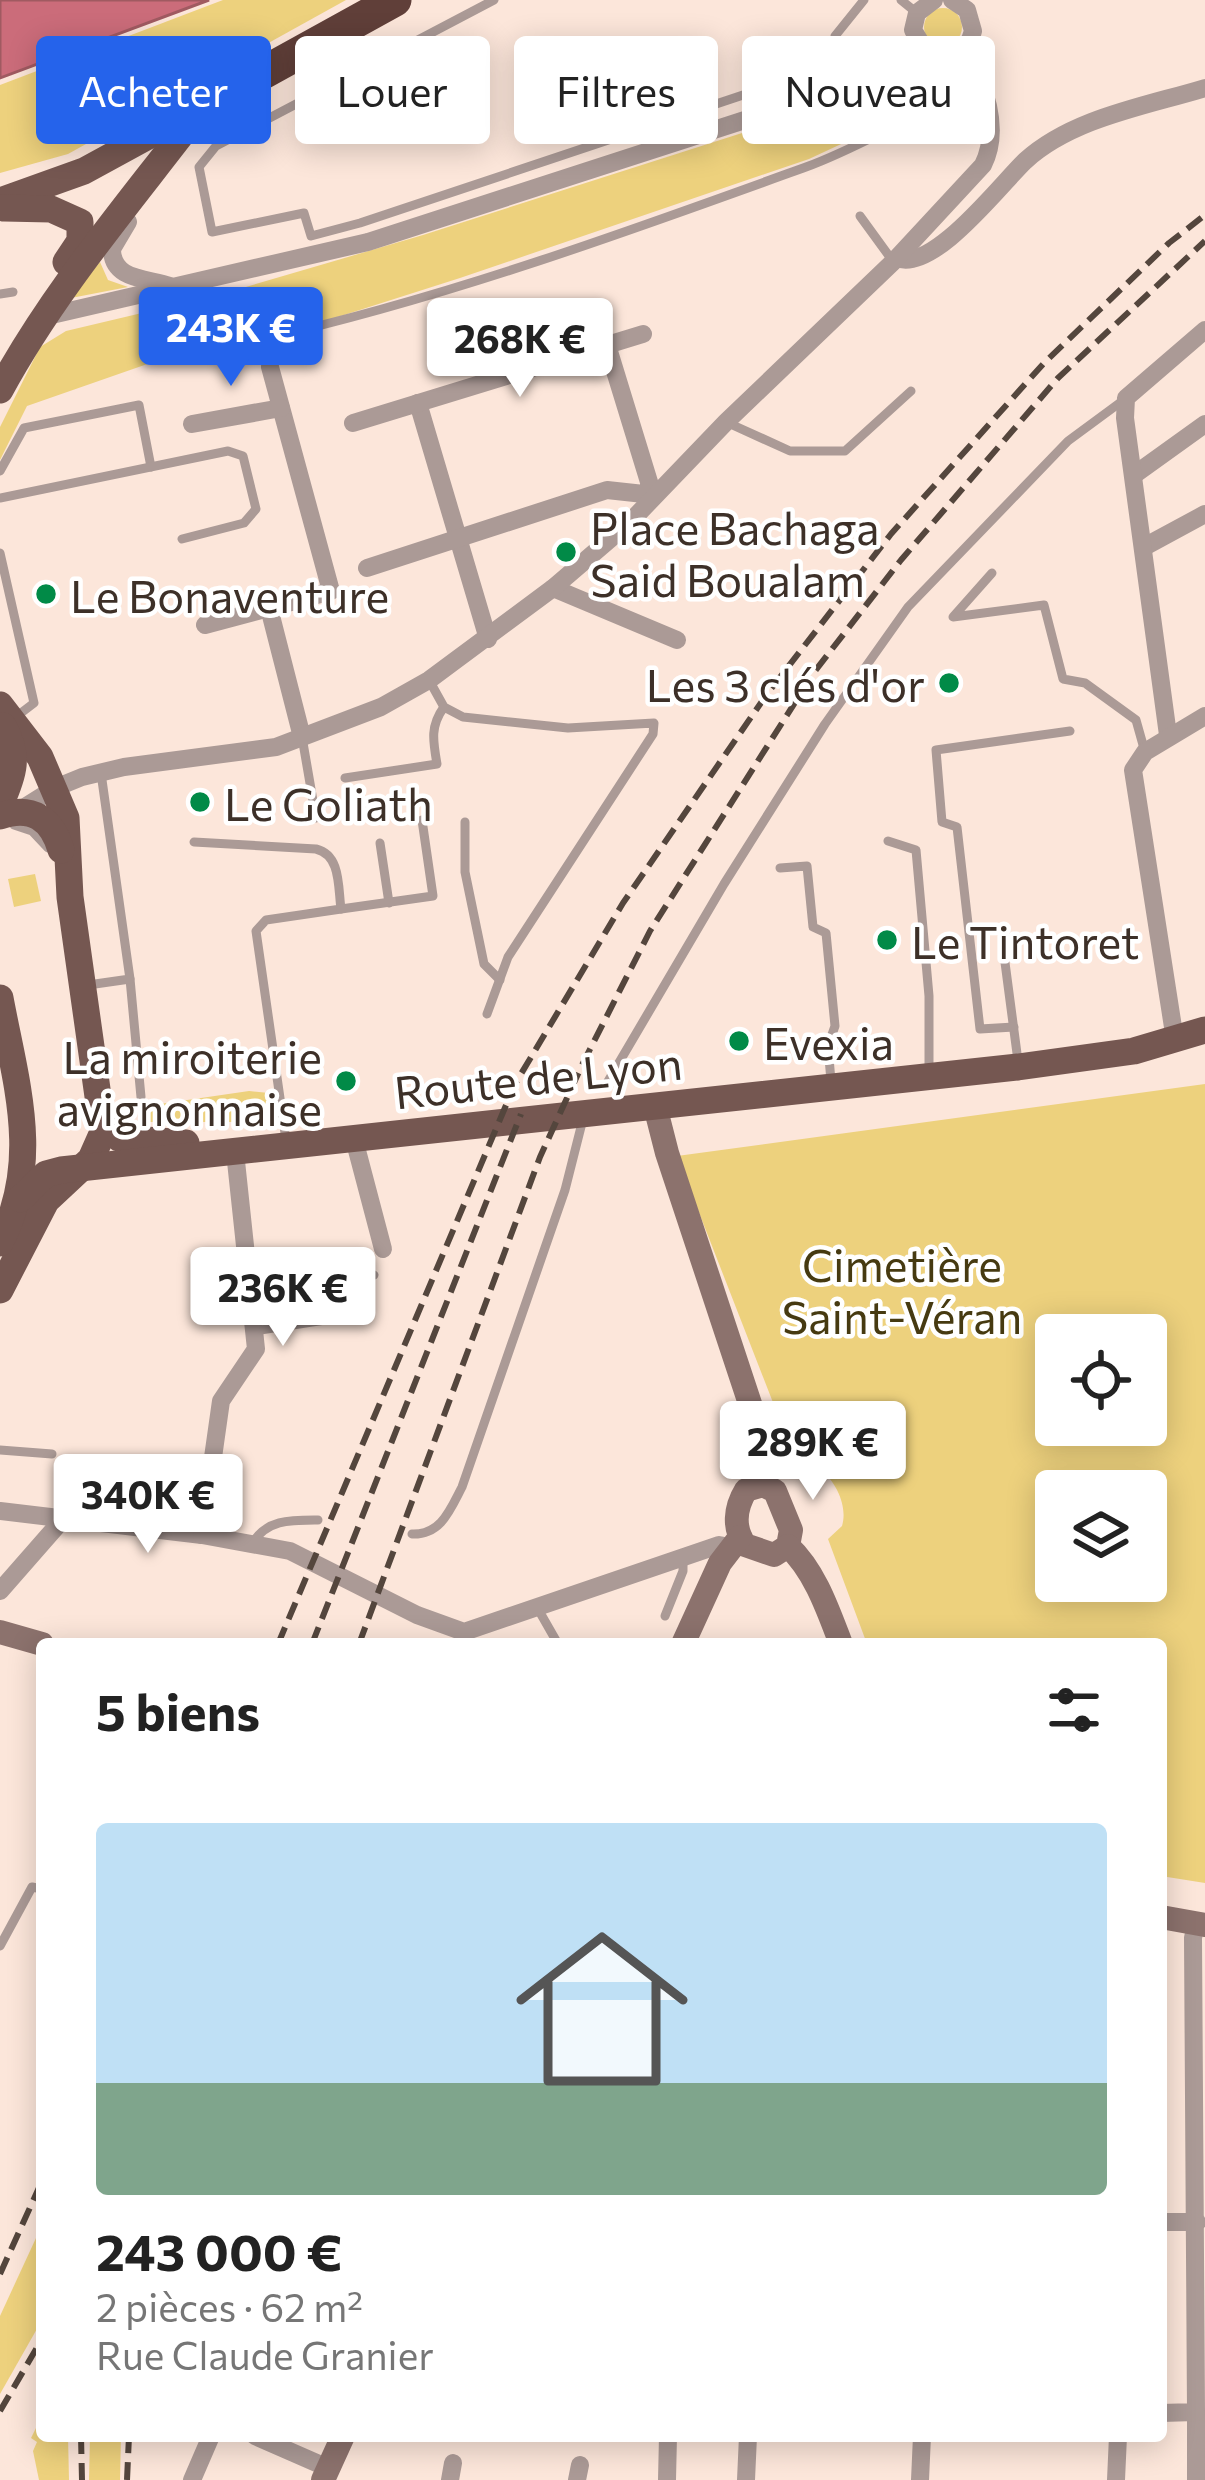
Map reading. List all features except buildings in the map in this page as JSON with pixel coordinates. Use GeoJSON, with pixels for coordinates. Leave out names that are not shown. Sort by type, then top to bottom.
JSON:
{"type":"FeatureCollection","features":[{"type":"Feature","properties":{"kind":"highway"},"geometry":{"type":"LineString","coordinates":[[271,68],[395,0]]}},
{"type":"Feature","properties":{"kind":"main road"},"geometry":{"type":"LineString","coordinates":[[0,204],[84,170],[132,144]]}},
{"type":"Feature","properties":{"kind":"main road"},"geometry":{"type":"LineString","coordinates":[[0,389],[43,317],[121,207],[174,144]]}},
{"type":"Feature","properties":{"kind":"main road"},"geometry":{"type":"LineString","coordinates":[[0,204],[51,209],[80,222],[80,241],[44,298],[43,317]]}},
{"type":"Feature","properties":{"kind":"main road"},"geometry":{"type":"LineString","coordinates":[[0,1290],[38,1213],[101,1143],[103,1120],[69,887],[65,818],[40,757],[4,715]]}},
{"type":"Feature","properties":{"kind":"main road"},"geometry":{"type":"LineString","coordinates":[[4,715],[16,766],[5,814],[39,814],[51,826],[69,887]]}},
{"type":"Feature","properties":{"kind":"main road"},"geometry":{"type":"LineString","coordinates":[[0,998],[23,1124],[20,1199],[0,1243]]}},
{"type":"Feature","properties":{"kind":"main road","name":"Route de Lyon"},"geometry":{"type":"LineString","coordinates":[[20,1199],[46,1174],[80,1168],[1018,1066],[1134,1051],[1205,1030]]}},
{"type":"Feature","properties":{"kind":"main road","name":"Route de Lyon"},"geometry":{"type":"LineString","coordinates":[[103,1120],[119,1138],[206,1143],[235,1152]]}},
{"type":"Feature","properties":{"kind":"main road"},"geometry":{"type":"LineString","coordinates":[[23,1124],[43,1151],[80,1168]]}},
{"type":"Feature","properties":{"kind":"street"},"geometry":{"type":"LineString","coordinates":[[966,3],[970,36]]}},
{"type":"Feature","properties":{"kind":"street"},"geometry":{"type":"LineString","coordinates":[[915,36],[918,4]]}},
{"type":"Feature","properties":{"kind":"street"},"geometry":{"type":"LineString","coordinates":[[895,260],[923,256],[974,217],[1024,163],[1059,137],[1205,88]]}},
{"type":"Feature","properties":{"kind":"street"},"geometry":{"type":"LineString","coordinates":[[43,317],[368,242],[742,121]]}},
{"type":"Feature","properties":{"kind":"street"},"geometry":{"type":"LineString","coordinates":[[5,814],[55,788],[101,773],[276,747],[381,707],[429,680],[553,588],[630,522],[726,422],[895,260],[983,165],[989,144]]}},
{"type":"Feature","properties":{"kind":"street"},"geometry":{"type":"LineString","coordinates":[[150,175],[111,259],[122,274],[175,287]]}},
{"type":"Feature","properties":{"kind":"street"},"geometry":{"type":"LineString","coordinates":[[1168,735],[1126,398],[1205,330]]}},
{"type":"Feature","properties":{"kind":"street"},"geometry":{"type":"LineString","coordinates":[[353,424],[643,334]]}},
{"type":"Feature","properties":{"kind":"street"},"geometry":{"type":"LineString","coordinates":[[607,345],[653,495]]}},
{"type":"Feature","properties":{"kind":"street"},"geometry":{"type":"LineString","coordinates":[[206,625],[331,591],[270,367]]}},
{"type":"Feature","properties":{"kind":"street"},"geometry":{"type":"LineString","coordinates":[[418,403],[488,639]]}},
{"type":"Feature","properties":{"kind":"street"},"geometry":{"type":"LineString","coordinates":[[191,424],[281,408]]}},
{"type":"Feature","properties":{"kind":"street"},"geometry":{"type":"LineString","coordinates":[[1134,475],[1205,424]]}},
{"type":"Feature","properties":{"kind":"street"},"geometry":{"type":"LineString","coordinates":[[368,568],[607,490],[653,495]]}},
{"type":"Feature","properties":{"kind":"street"},"geometry":{"type":"LineString","coordinates":[[1144,547],[1205,514]]}},
{"type":"Feature","properties":{"kind":"street"},"geometry":{"type":"LineString","coordinates":[[553,588],[677,640]]}},
{"type":"Feature","properties":{"kind":"street"},"geometry":{"type":"LineString","coordinates":[[268,608],[302,737]]}},
{"type":"Feature","properties":{"kind":"street"},"geometry":{"type":"LineString","coordinates":[[1175,1040],[1133,770],[1145,752],[1205,716]]}},
{"type":"Feature","properties":{"kind":"street"},"geometry":{"type":"LineString","coordinates":[[656,1106],[667,1153],[765,1450],[764,1485]]}},
{"type":"Feature","properties":{"kind":"street"},"geometry":{"type":"LineString","coordinates":[[354,1139],[383,1249]]}},
{"type":"Feature","properties":{"kind":"street"},"geometry":{"type":"LineString","coordinates":[[202,1535],[221,1401],[256,1349],[235,1152]]}},
{"type":"Feature","properties":{"kind":"street"},"geometry":{"type":"LineString","coordinates":[[0,1511],[202,1535],[307,1557],[393,1604],[464,1632],[718,1545],[735,1542],[768,1555],[780,1553],[788,1546],[790,1530],[775,1491],[764,1485],[746,1490],[741,1498],[735,1542],[685,1638]]}},
{"type":"Feature","properties":{"kind":"street"},"geometry":{"type":"LineString","coordinates":[[0,1591],[63,1519]]}},
{"type":"Feature","properties":{"kind":"street"},"geometry":{"type":"LineString","coordinates":[[788,1546],[804,1563],[839,1638]]}},
{"type":"Feature","properties":{"kind":"street"},"geometry":{"type":"LineString","coordinates":[[0,1632],[36,1642]]}},
{"type":"Feature","properties":{"kind":"street"},"geometry":{"type":"LineString","coordinates":[[1167,1918],[1201,1924],[1193,1938],[1196,2480]]}},
{"type":"Feature","properties":{"kind":"street"},"geometry":{"type":"LineString","coordinates":[[1167,2222],[1197,2222]]}},
{"type":"Feature","properties":{"kind":"street"},"geometry":{"type":"LineString","coordinates":[[1167,2413],[1196,2412]]}},
{"type":"Feature","properties":{"kind":"street"},"geometry":{"type":"LineString","coordinates":[[192,2480],[208,2442]]}},
{"type":"Feature","properties":{"kind":"street"},"geometry":{"type":"LineString","coordinates":[[266,2442],[326,2474],[340,2442]]}},
{"type":"Feature","properties":{"kind":"street"},"geometry":{"type":"LineString","coordinates":[[667,2480],[668,2442]]}},
{"type":"Feature","properties":{"kind":"street"},"geometry":{"type":"LineString","coordinates":[[746,2480],[748,2442]]}},
{"type":"Feature","properties":{"kind":"street"},"geometry":{"type":"LineString","coordinates":[[920,2480],[922,2442]]}},
{"type":"Feature","properties":{"kind":"street"},"geometry":{"type":"LineString","coordinates":[[1117,2480],[1118,2442]]}},
{"type":"Feature","properties":{"kind":"lane"},"geometry":{"type":"LineString","coordinates":[[494,0],[216,146],[199,167],[212,232],[304,213],[311,236],[360,223],[836,64],[842,56],[835,36],[838,28],[864,0]]}},
{"type":"Feature","properties":{"kind":"lane"},"geometry":{"type":"LineString","coordinates":[[264,339],[525,266],[813,164],[855,144]]}},
{"type":"Feature","properties":{"kind":"lane"},"geometry":{"type":"LineString","coordinates":[[860,216],[895,260]]}},
{"type":"Feature","properties":{"kind":"lane"},"geometry":{"type":"LineString","coordinates":[[0,294],[13,292]]}},
{"type":"Feature","properties":{"kind":"lane"},"geometry":{"type":"LineString","coordinates":[[726,422],[790,451],[845,451],[911,391]]}},
{"type":"Feature","properties":{"kind":"lane"},"geometry":{"type":"LineString","coordinates":[[608,1083],[724,884],[825,724],[908,607],[1068,441],[1126,398]]}},
{"type":"Feature","properties":{"kind":"lane"},"geometry":{"type":"LineString","coordinates":[[0,471],[24,428],[139,405],[152,467]]}},
{"type":"Feature","properties":{"kind":"lane"},"geometry":{"type":"LineString","coordinates":[[0,498],[228,451],[243,456],[256,509],[244,523],[182,539]]}},
{"type":"Feature","properties":{"kind":"lane"},"geometry":{"type":"LineString","coordinates":[[0,554],[34,703],[4,715]]}},
{"type":"Feature","properties":{"kind":"lane"},"geometry":{"type":"LineString","coordinates":[[992,573],[953,617],[1044,604],[1063,679],[1085,683],[1136,720],[1145,752]]}},
{"type":"Feature","properties":{"kind":"lane"},"geometry":{"type":"LineString","coordinates":[[429,680],[444,707],[463,717],[568,728],[654,723],[653,734],[508,957],[487,1014]]}},
{"type":"Feature","properties":{"kind":"lane"},"geometry":{"type":"LineString","coordinates":[[345,778],[437,764],[435,720],[444,707]]}},
{"type":"Feature","properties":{"kind":"lane"},"geometry":{"type":"LineString","coordinates":[[1014,1027],[980,1029],[957,827],[942,822],[936,750],[1070,731]]}},
{"type":"Feature","properties":{"kind":"lane"},"geometry":{"type":"LineString","coordinates":[[302,737],[316,818]]}},
{"type":"Feature","properties":{"kind":"lane"},"geometry":{"type":"LineString","coordinates":[[101,773],[141,1097]]}},
{"type":"Feature","properties":{"kind":"lane"},"geometry":{"type":"LineString","coordinates":[[287,1146],[256,931],[266,920],[433,896],[422,820]]}},
{"type":"Feature","properties":{"kind":"lane"},"geometry":{"type":"LineString","coordinates":[[465,822],[464,872],[484,964],[500,980]]}},
{"type":"Feature","properties":{"kind":"lane"},"geometry":{"type":"LineString","coordinates":[[888,841],[916,850],[929,996],[930,1076]]}},
{"type":"Feature","properties":{"kind":"lane"},"geometry":{"type":"LineString","coordinates":[[194,842],[323,850],[334,860],[341,910]]}},
{"type":"Feature","properties":{"kind":"lane"},"geometry":{"type":"LineString","coordinates":[[380,843],[388,903]]}},
{"type":"Feature","properties":{"kind":"lane"},"geometry":{"type":"LineString","coordinates":[[780,868],[807,866],[813,926],[826,933],[836,1026],[828,1046],[831,1087]]}},
{"type":"Feature","properties":{"kind":"lane"},"geometry":{"type":"LineString","coordinates":[[1004,955],[1018,1066]]}},
{"type":"Feature","properties":{"kind":"lane"},"geometry":{"type":"LineString","coordinates":[[83,986],[130,979]]}},
{"type":"Feature","properties":{"kind":"lane"},"geometry":{"type":"LineString","coordinates":[[412,1534],[437,1527],[461,1487],[566,1190],[584,1114]]}},
{"type":"Feature","properties":{"kind":"lane"},"geometry":{"type":"LineString","coordinates":[[325,1321],[320,1283],[374,1275]]}},
{"type":"Feature","properties":{"kind":"lane"},"geometry":{"type":"LineString","coordinates":[[254,1331],[363,1318]]}},
{"type":"Feature","properties":{"kind":"lane"},"geometry":{"type":"LineString","coordinates":[[0,1450],[52,1454]]}},
{"type":"Feature","properties":{"kind":"lane"},"geometry":{"type":"LineString","coordinates":[[252,1544],[270,1525],[318,1520]]}},
{"type":"Feature","properties":{"kind":"lane"},"geometry":{"type":"LineString","coordinates":[[664,1616],[683,1571],[683,1557]]}},
{"type":"Feature","properties":{"kind":"lane"},"geometry":{"type":"LineString","coordinates":[[538,1609],[555,1638]]}},
{"type":"Feature","properties":{"kind":"lane"},"geometry":{"type":"LineString","coordinates":[[0,1946],[32,1887],[36,1887]]}},
{"type":"Feature","properties":{"kind":"green space"},"geometry":{"type":"Polygon","coordinates":[[[223,0],[346,0],[271,42],[271,36],[129,36],[223,0]]]}},
{"type":"Feature","properties":{"kind":"green space"},"geometry":{"type":"Polygon","coordinates":[[[936,9],[950,9],[961,20],[959,36],[925,34],[925,20],[936,9]]]}},
{"type":"Feature","properties":{"kind":"green space"},"geometry":{"type":"Polygon","coordinates":[[[36,71],[36,144],[86,144],[68,154],[0,173],[0,85],[36,71]]]}},
{"type":"Feature","properties":{"kind":"green space"},"geometry":{"type":"Polygon","coordinates":[[[742,133],[742,144],[841,144],[460,278],[319,323],[176,354],[27,406],[0,460],[0,427],[40,347],[66,331],[222,294],[742,133]]]}},
{"type":"Feature","properties":{"kind":"green space"},"geometry":{"type":"Polygon","coordinates":[[[100,262],[108,280],[128,287],[71,298],[100,262]]]}},
{"type":"Feature","properties":{"kind":"green space"},"geometry":{"type":"Polygon","coordinates":[[[35,874],[41,901],[14,907],[8,879],[35,874]]]}},
{"type":"Feature","properties":{"kind":"green space","name":"Cimetière Saint-Véran"},"geometry":{"type":"Polygon","coordinates":[[[1205,1084],[1205,1883],[1167,1877],[1167,1638],[865,1638],[828,1539],[842,1526],[840,1495],[822,1470],[800,1472],[677,1156],[1205,1084]]]}},
{"type":"Feature","properties":{"kind":"green space"},"geometry":{"type":"Polygon","coordinates":[[[249,1091],[269,1093],[273,1122],[150,1122],[146,1106],[249,1091]]]}},
{"type":"Feature","properties":{"kind":"green space"},"geometry":{"type":"Polygon","coordinates":[[[36,2238],[36,2331],[0,2394],[0,2316],[36,2238]]]}},
{"type":"Feature","properties":{"kind":"green space"},"geometry":{"type":"Polygon","coordinates":[[[37,2442],[68,2442],[69,2480],[39,2480],[33,2451],[37,2442]]]}},
{"type":"Feature","properties":{"kind":"green space"},"geometry":{"type":"Polygon","coordinates":[[[90,2442],[121,2442],[120,2480],[89,2480],[90,2442]]]}},
{"type":"Feature","properties":{"kind":"shaded area"},"geometry":{"type":"Polygon","coordinates":[[[0,0],[209,0],[113,36],[36,36],[36,65],[0,78],[0,0]]]}},
{"type":"Feature","properties":{"kind":"railway"},"geometry":{"type":"LineString","coordinates":[[281,1638],[515,1084],[623,903],[767,694],[891,534],[1044,363],[1169,243],[1205,215]]}},
{"type":"Feature","properties":{"kind":"railway"},"geometry":{"type":"LineString","coordinates":[[361,1638],[540,1157],[650,931],[815,671],[901,560],[1058,378],[1205,241]]}},
{"type":"Feature","properties":{"kind":"railway"},"geometry":{"type":"LineString","coordinates":[[314,1638],[521,1114]]}},
{"type":"Feature","properties":{"kind":"railway"},"geometry":{"type":"LineString","coordinates":[[0,2274],[36,2194]]}},
{"type":"Feature","properties":{"kind":"railway"},"geometry":{"type":"LineString","coordinates":[[0,2411],[36,2349]]}},
{"type":"Feature","properties":{"kind":"railway"},"geometry":{"type":"LineString","coordinates":[[81,2442],[82,2480]]}},
{"type":"Feature","properties":{"kind":"railway"},"geometry":{"type":"LineString","coordinates":[[127,2480],[129,2442]]}},
{"type":"Feature","properties":{"kind":"place","name":"Place Bachaga Said Boualam"},"geometry":{"type":"Point","coordinates":[566,552]}},
{"type":"Feature","properties":{"kind":"place","name":"Le Bonaventure"},"geometry":{"type":"Point","coordinates":[46,594]}},
{"type":"Feature","properties":{"kind":"place","name":"Les 3 clés d'or"},"geometry":{"type":"Point","coordinates":[949,683]}},
{"type":"Feature","properties":{"kind":"place","name":"Le Goliath"},"geometry":{"type":"Point","coordinates":[200,802]}},
{"type":"Feature","properties":{"kind":"place","name":"Le Tintoret"},"geometry":{"type":"Point","coordinates":[887,940]}},
{"type":"Feature","properties":{"kind":"place","name":"Evexia"},"geometry":{"type":"Point","coordinates":[739,1041]}},
{"type":"Feature","properties":{"kind":"place","name":"La miroiterie avignonnaise"},"geometry":{"type":"Point","coordinates":[346,1081]}}]}
